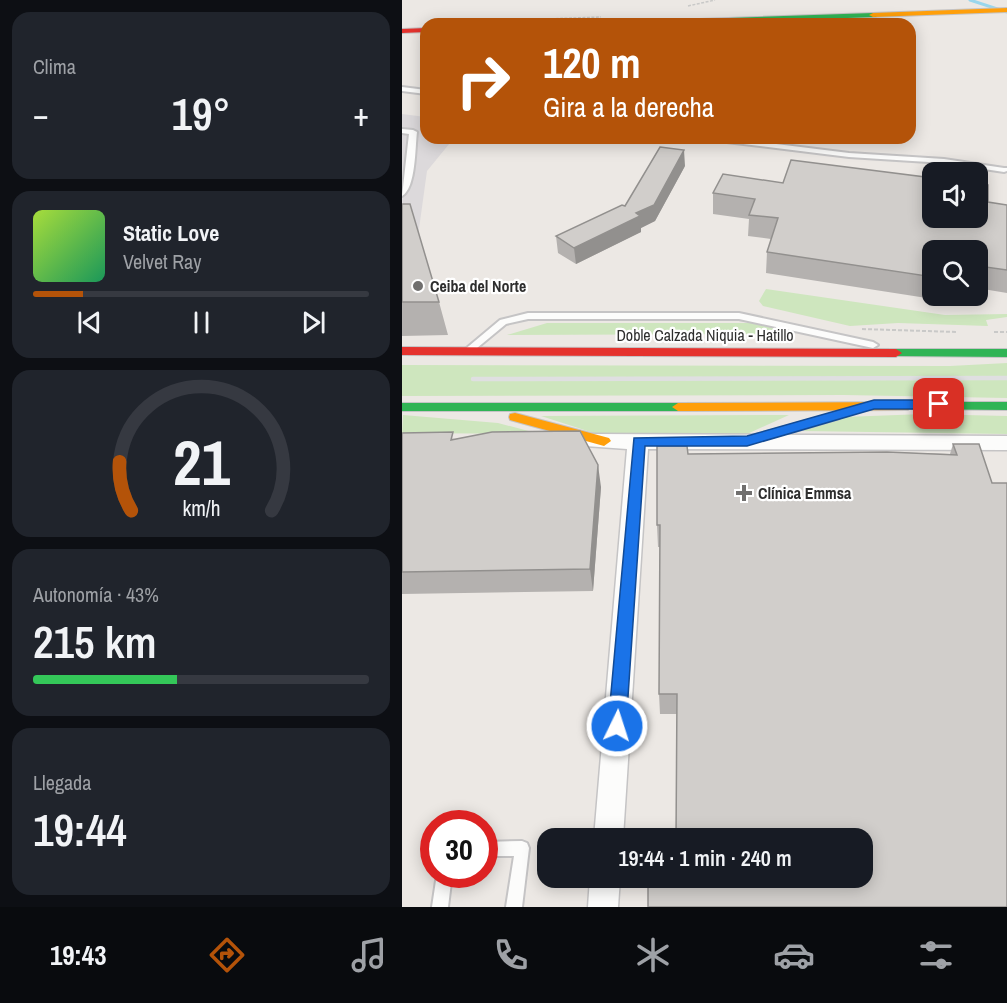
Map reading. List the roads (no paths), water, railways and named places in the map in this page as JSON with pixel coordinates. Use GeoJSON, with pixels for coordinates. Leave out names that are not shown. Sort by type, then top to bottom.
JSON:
{"type":"FeatureCollection","features":[{"type":"Feature","properties":{"kind":"main road"},"geometry":{"type":"LineString","coordinates":[[630,18],[715,3]]}},
{"type":"Feature","properties":{"kind":"main road"},"geometry":{"type":"LineString","coordinates":[[722,18],[1007,10]]}},
{"type":"Feature","properties":{"kind":"main road"},"geometry":{"type":"LineString","coordinates":[[402,31],[420,30]]}},
{"type":"Feature","properties":{"kind":"main road","name":"Doble Calzada Niquia - Hatillo"},"geometry":{"type":"LineString","coordinates":[[402,351],[1007,353]]}},
{"type":"Feature","properties":{"kind":"main road"},"geometry":{"type":"LineString","coordinates":[[747,441],[874,405]]}},
{"type":"Feature","properties":{"kind":"main road"},"geometry":{"type":"LineString","coordinates":[[402,407],[1007,406]]}},
{"type":"Feature","properties":{"kind":"main road"},"geometry":{"type":"LineString","coordinates":[[476,407],[604,441]]}},
{"type":"Feature","properties":{"kind":"street"},"geometry":{"type":"LineString","coordinates":[[520,441],[1007,443]]}},
{"type":"Feature","properties":{"kind":"street"},"geometry":{"type":"LineString","coordinates":[[609,828],[638,441]]}},
{"type":"Feature","properties":{"kind":"street"},"geometry":{"type":"LineString","coordinates":[[603,907],[604,888]]}},
{"type":"Feature","properties":{"kind":"lane"},"geometry":{"type":"LineString","coordinates":[[402,89],[420,91]]}},
{"type":"Feature","properties":{"kind":"lane"},"geometry":{"type":"LineString","coordinates":[[402,131],[413,132],[408,180],[402,194]]}},
{"type":"Feature","properties":{"kind":"lane"},"geometry":{"type":"LineString","coordinates":[[759,144],[849,155],[944,161],[1004,170]]}},
{"type":"Feature","properties":{"kind":"lane"},"geometry":{"type":"LineString","coordinates":[[468,351],[503,322],[528,316],[740,316],[853,342],[923,353]]}},
{"type":"Feature","properties":{"kind":"lane"},"geometry":{"type":"LineString","coordinates":[[498,849],[522,848],[514,907]]}},
{"type":"Feature","properties":{"kind":"lane"},"geometry":{"type":"LineString","coordinates":[[440,907],[443,888]]}},
{"type":"Feature","properties":{"kind":"waterway"},"geometry":{"type":"LineString","coordinates":[[970,0],[1007,12]]}},
{"type":"Feature","properties":{"kind":"railway"},"geometry":{"type":"LineString","coordinates":[[473,379],[1007,378]]}},
{"type":"Feature","properties":{"kind":"place","name":"Ceiba del Norte"},"geometry":{"type":"Point","coordinates":[418,286]}},
{"type":"Feature","properties":{"kind":"place","name":"Clínica Emmsa"},"geometry":{"type":"Point","coordinates":[744,493]}}]}
